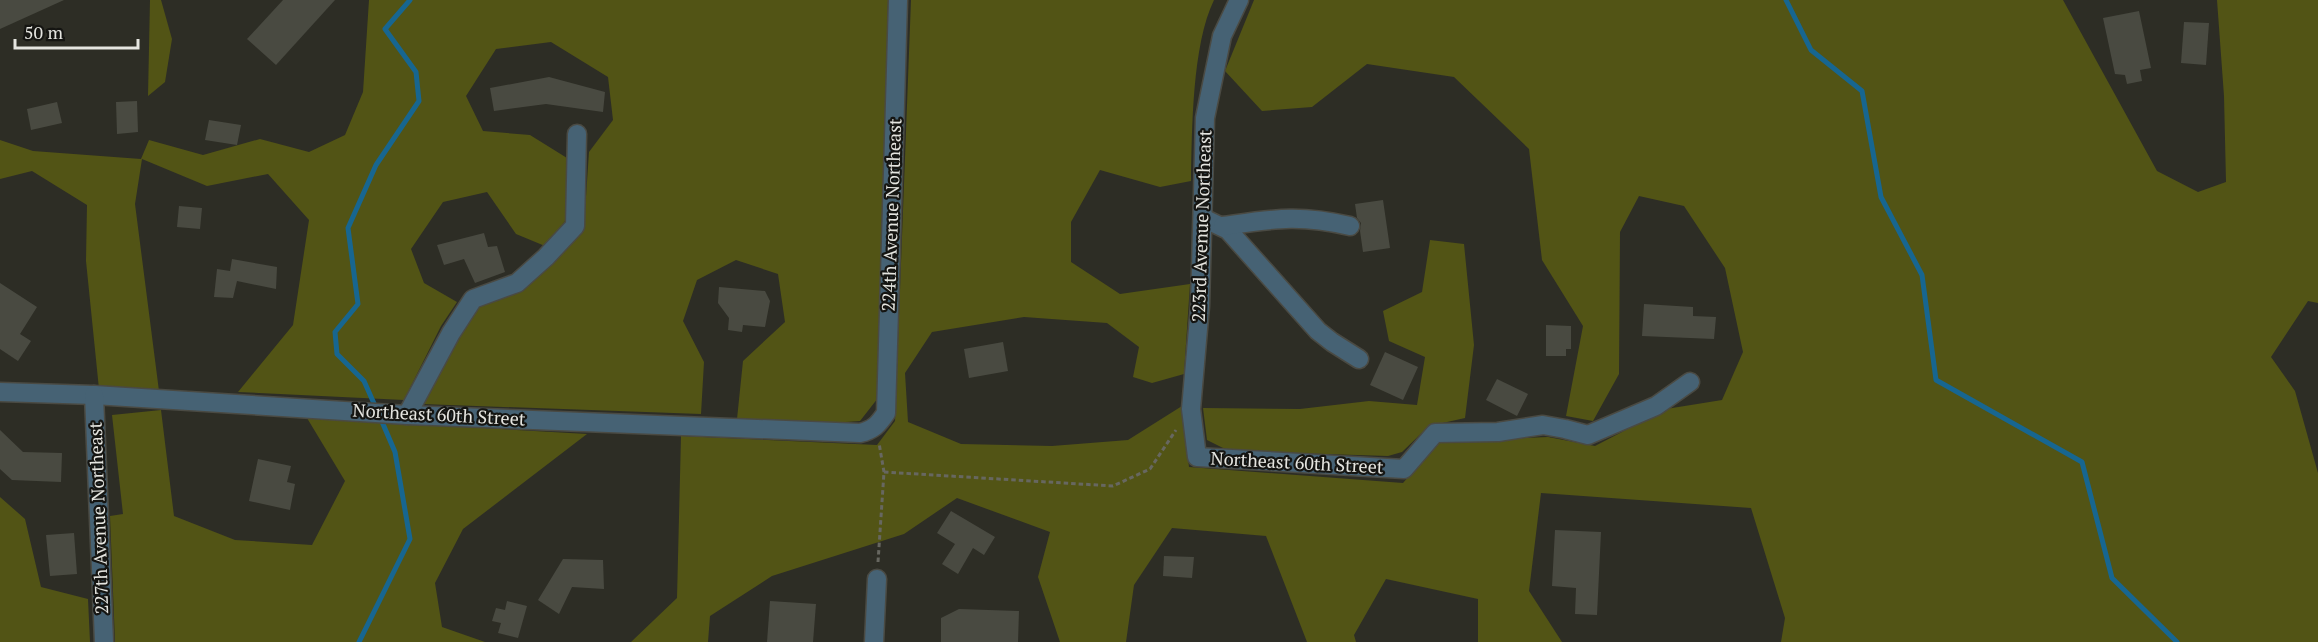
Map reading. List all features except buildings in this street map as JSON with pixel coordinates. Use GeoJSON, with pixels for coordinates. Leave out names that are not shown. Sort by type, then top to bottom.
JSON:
{"type":"FeatureCollection","features":[{"type":"Feature","properties":{"kind":"street","name":"224th Avenue Northeast"},"geometry":{"type":"LineString","coordinates":[[877,427],[885,413],[898,0]]}},
{"type":"Feature","properties":{"kind":"street","name":"223rd Avenue Northeast"},"geometry":{"type":"LineString","coordinates":[[1197,457],[1191,409],[1200,306],[1205,118],[1221,36],[1239,0]]}},
{"type":"Feature","properties":{"kind":"street"},"geometry":{"type":"LineString","coordinates":[[400,414],[473,299],[517,283],[546,257],[574,226],[577,134]]}},
{"type":"Feature","properties":{"kind":"street"},"geometry":{"type":"LineString","coordinates":[[1203,218],[1223,226],[1248,250],[1318,331],[1359,359]]}},
{"type":"Feature","properties":{"kind":"street"},"geometry":{"type":"LineString","coordinates":[[1223,226],[1282,218],[1316,218],[1350,226]]}},
{"type":"Feature","properties":{"kind":"street","name":"Northeast 60th Street"},"geometry":{"type":"LineString","coordinates":[[1197,457],[1404,469],[1435,434],[1498,432],[1543,425],[1588,435],[1656,406],[1690,382]]}},
{"type":"Feature","properties":{"kind":"street","name":"Northeast 60th Street"},"geometry":{"type":"LineString","coordinates":[[0,392],[94,395],[400,414],[860,433],[877,427]]}},
{"type":"Feature","properties":{"kind":"street","name":"227th Avenue Northeast"},"geometry":{"type":"LineString","coordinates":[[94,395],[104,642]]}},
{"type":"Feature","properties":{"kind":"street"},"geometry":{"type":"LineString","coordinates":[[874,642],[877,579]]}},
{"type":"Feature","properties":{"kind":"path"},"geometry":{"type":"LineString","coordinates":[[884,472],[1113,486],[1150,468],[1191,409]]}},
{"type":"Feature","properties":{"kind":"path"},"geometry":{"type":"LineString","coordinates":[[877,427],[884,472],[877,579]]}},
{"type":"Feature","properties":{"kind":"shaded area"},"geometry":{"type":"Polygon","coordinates":[[[150,0],[161,0],[172,39],[165,82],[148,96],[150,0]]]}},
{"type":"Feature","properties":{"kind":"shaded area"},"geometry":{"type":"Polygon","coordinates":[[[369,0],[888,0],[878,398],[860,421],[831,423],[737,419],[743,361],[785,322],[778,274],[736,260],[697,280],[683,321],[704,362],[701,414],[422,404],[479,303],[584,226],[589,152],[613,120],[608,77],[551,42],[496,49],[466,96],[483,131],[530,135],[567,158],[566,220],[545,246],[516,234],[487,192],[443,202],[411,249],[424,283],[457,302],[441,326],[404,400],[238,392],[293,325],[309,220],[268,174],[207,186],[142,159],[135,204],[159,391],[99,389],[86,261],[87,205],[32,171],[0,179],[0,140],[33,151],[141,159],[149,140],[203,155],[260,139],[309,152],[345,135],[363,92],[369,0]]]}},
{"type":"Feature","properties":{"kind":"shaded area"},"geometry":{"type":"Polygon","coordinates":[[[911,0],[1214,0],[1201,40],[1197,64],[1191,181],[1160,187],[1100,170],[1071,222],[1071,262],[1120,294],[1190,284],[1184,374],[1152,383],[1133,377],[1139,347],[1107,323],[1024,317],[932,332],[905,373],[908,422],[961,444],[1052,446],[1128,440],[1182,406],[1189,467],[1403,483],[1439,442],[1548,437],[1595,446],[1666,409],[1722,400],[1743,352],[1725,268],[1684,206],[1639,196],[1620,232],[1619,374],[1593,421],[1566,416],[1583,326],[1542,260],[1529,149],[1454,77],[1367,64],[1312,107],[1262,111],[1225,71],[1254,0],[2063,0],[2157,171],[2198,192],[2226,182],[2224,96],[2217,0],[2318,0],[2318,303],[2308,301],[2271,357],[2295,391],[2318,473],[2318,642],[1781,642],[1785,618],[1751,508],[1541,493],[1529,591],[1562,642],[1478,642],[1478,599],[1386,579],[1354,635],[1356,642],[1307,642],[1266,536],[1172,528],[1134,585],[1126,642],[1060,642],[1038,577],[1050,532],[957,498],[904,534],[772,576],[710,616],[708,642],[631,642],[677,598],[681,436],[877,445],[895,421],[911,0]]]}},
{"type":"Feature","properties":{"kind":"shaded area"},"geometry":{"type":"Polygon","coordinates":[[[1430,240],[1464,244],[1474,345],[1465,418],[1429,426],[1402,452],[1388,456],[1229,451],[1207,440],[1203,408],[1300,409],[1369,401],[1417,405],[1425,357],[1389,341],[1383,311],[1422,292],[1430,240]]]}},
{"type":"Feature","properties":{"kind":"shaded area"},"geometry":{"type":"Polygon","coordinates":[[[161,410],[174,516],[235,540],[312,545],[345,481],[307,418],[587,434],[463,529],[435,583],[442,627],[485,642],[115,642],[110,516],[123,514],[112,415],[161,410]]]}},
{"type":"Feature","properties":{"kind":"shaded area"},"geometry":{"type":"Polygon","coordinates":[[[0,497],[25,519],[41,587],[88,599],[90,642],[0,642],[0,497]]]}},
{"type":"Feature","properties":{"kind":"waterway"},"geometry":{"type":"LineString","coordinates":[[376,408],[364,381],[337,354],[335,332],[358,304],[348,228],[376,165],[419,101],[416,72],[385,29],[410,0]]}},
{"type":"Feature","properties":{"kind":"waterway"},"geometry":{"type":"LineString","coordinates":[[1786,0],[1811,50],[1862,91],[1881,197],[1922,275],[1936,380],[2082,462],[2112,578],[2177,642]]}},
{"type":"Feature","properties":{"kind":"waterway"},"geometry":{"type":"LineString","coordinates":[[359,642],[410,539],[395,452],[380,417]]}}]}
